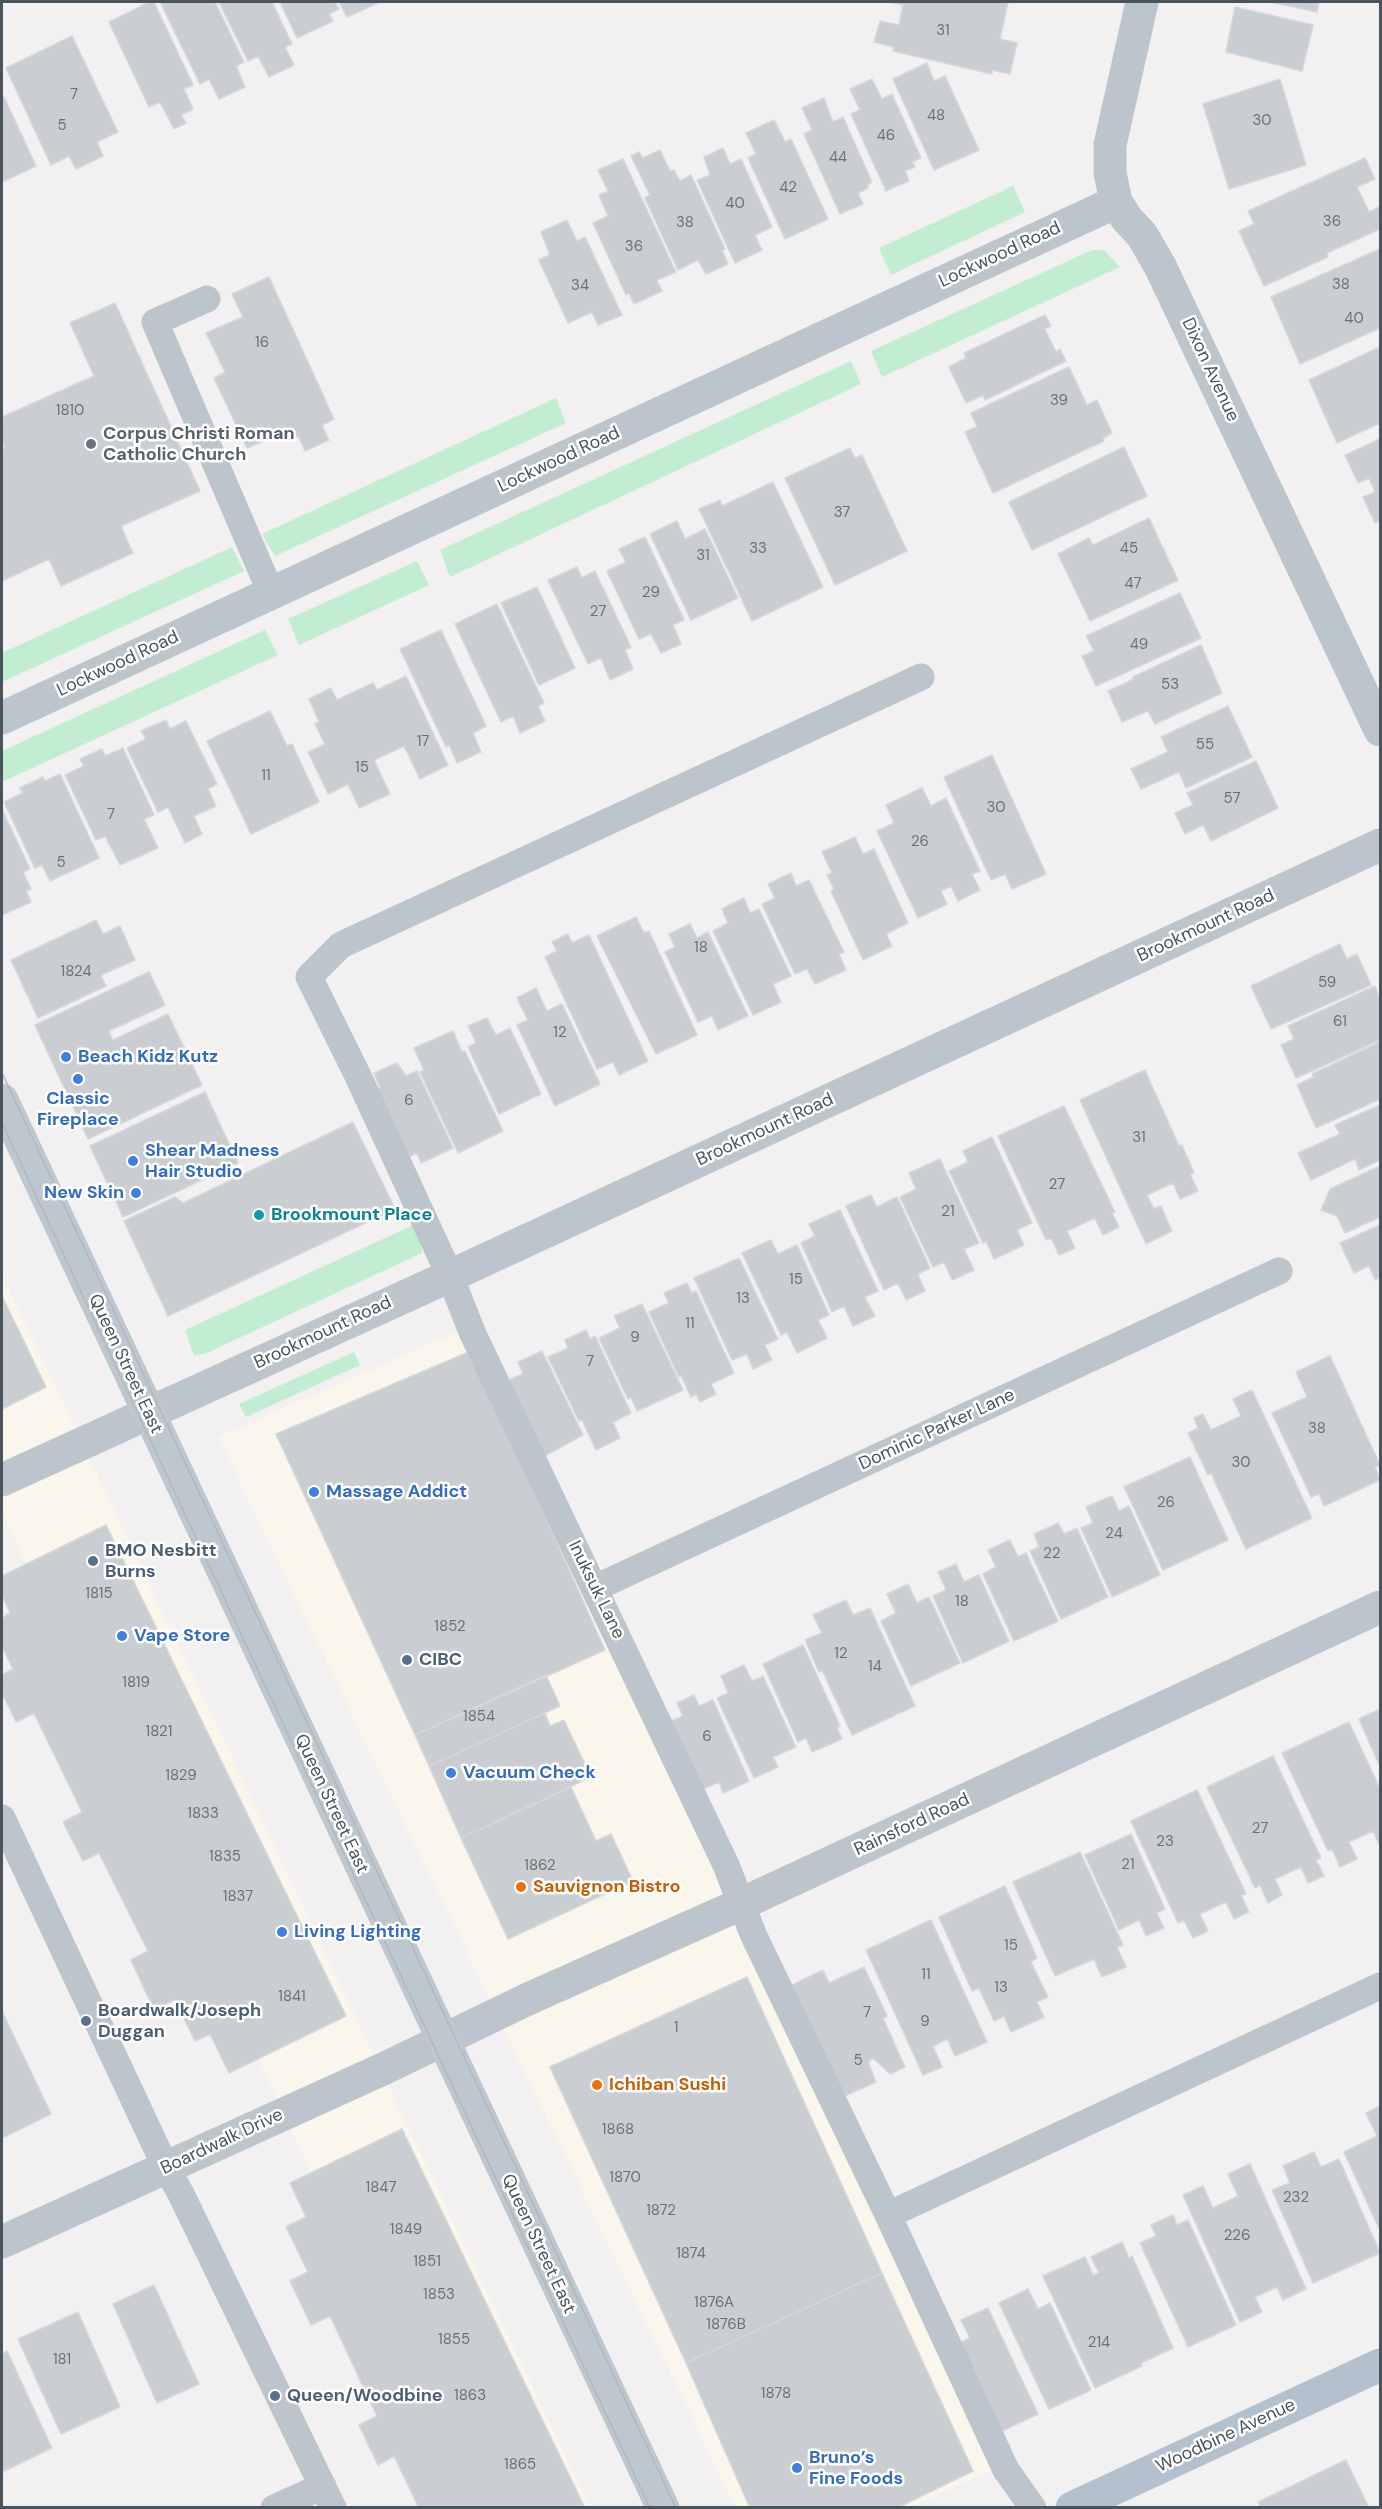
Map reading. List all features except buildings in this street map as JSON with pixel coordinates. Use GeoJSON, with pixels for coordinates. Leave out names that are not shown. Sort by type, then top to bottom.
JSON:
{"type":"FeatureCollection","features":[{"type":"Feature","properties":{"kind":"main road","name":"Queen Street East"},"geometry":{"type":"LineString","coordinates":[[2,1100],[663,2508]]}},
{"type":"Feature","properties":{"kind":"main road","name":"Woodbine Avenue"},"geometry":{"type":"LineString","coordinates":[[1072,2508],[1380,2366]]}},
{"type":"Feature","properties":{"kind":"street","name":"Dixon Avenue"},"geometry":{"type":"LineString","coordinates":[[1142,2],[1110,145],[1110,173],[1116,202],[1126,219],[1142,235],[1161,266],[1380,730]]}},
{"type":"Feature","properties":{"kind":"street","name":"Lockwood Road"},"geometry":{"type":"LineString","coordinates":[[2,718],[1116,202]]}},
{"type":"Feature","properties":{"kind":"street","name":"Brookmount Road"},"geometry":{"type":"LineString","coordinates":[[2,1480],[1380,845]]}},
{"type":"Feature","properties":{"kind":"street","name":"Rainsford Road"},"geometry":{"type":"LineString","coordinates":[[442,2040],[741,1904],[1380,1607]]}},
{"type":"Feature","properties":{"kind":"street","name":"Boardwalk Drive"},"geometry":{"type":"LineString","coordinates":[[2,2242],[442,2040]]}},
{"type":"Feature","properties":{"kind":"lane"},"geometry":{"type":"LineString","coordinates":[[207,299],[155,322],[271,593]]}},
{"type":"Feature","properties":{"kind":"lane","name":"Inuksuk Lane"},"geometry":{"type":"LineString","coordinates":[[921,676],[341,945],[309,977],[358,1076],[450,1275],[472,1332],[596,1588],[726,1865],[753,1934],[888,2215],[1006,2470],[1034,2508]]}},
{"type":"Feature","properties":{"kind":"lane","name":"Dominic Parker Lane"},"geometry":{"type":"LineString","coordinates":[[596,1588],[1279,1271]]}},
{"type":"Feature","properties":{"kind":"lane"},"geometry":{"type":"LineString","coordinates":[[2,1818],[12,1864],[180,2192],[328,2497],[274,2508]]}},
{"type":"Feature","properties":{"kind":"lane"},"geometry":{"type":"LineString","coordinates":[[888,2215],[1380,1986]]}},
{"type":"Feature","properties":{"kind":"shaded area"},"geometry":{"type":"Polygon","coordinates":[[[2,1275],[590,2507],[468,2507],[2,1512],[2,1275]]]}},
{"type":"Feature","properties":{"kind":"shaded area"},"geometry":{"type":"Polygon","coordinates":[[[465,1328],[994,2469],[910,2507],[735,2507],[218,1437],[465,1328]]]}},
{"type":"Feature","properties":{"kind":"green space"},"geometry":{"type":"Polygon","coordinates":[[[1013,186],[1025,212],[891,275],[879,248],[1013,186]]]}},
{"type":"Feature","properties":{"kind":"green space"},"geometry":{"type":"Polygon","coordinates":[[[1092,250],[1104,250],[1120,267],[882,377],[871,351],[1092,250]]]}},
{"type":"Feature","properties":{"kind":"green space"},"geometry":{"type":"Polygon","coordinates":[[[851,361],[861,384],[450,577],[440,550],[851,361]]]}},
{"type":"Feature","properties":{"kind":"green space"},"geometry":{"type":"Polygon","coordinates":[[[556,398],[566,423],[275,556],[262,534],[556,398]]]}},
{"type":"Feature","properties":{"kind":"green space"},"geometry":{"type":"Polygon","coordinates":[[[232,547],[244,571],[2,682],[2,653],[232,547]]]}},
{"type":"Feature","properties":{"kind":"green space"},"geometry":{"type":"Polygon","coordinates":[[[417,561],[429,585],[299,645],[288,619],[417,561]]]}},
{"type":"Feature","properties":{"kind":"green space"},"geometry":{"type":"Polygon","coordinates":[[[265,630],[278,655],[2,782],[2,751],[265,630]]]}},
{"type":"Feature","properties":{"kind":"green space"},"geometry":{"type":"Polygon","coordinates":[[[420,1222],[422,1253],[209,1352],[194,1356],[185,1330],[420,1222]]]}},
{"type":"Feature","properties":{"kind":"green space"},"geometry":{"type":"Polygon","coordinates":[[[354,1352],[360,1365],[246,1417],[239,1404],[354,1352]]]}},
{"type":"Feature","properties":{"kind":"tram line"},"geometry":{"type":"LineString","coordinates":[[2,1073],[676,2508]]}},
{"type":"Feature","properties":{"kind":"tram line"},"geometry":{"type":"LineString","coordinates":[[2,1123],[650,2508]]}},
{"type":"Feature","properties":{"kind":"place","name":"Corpus Christi Roman Catholic Church"},"geometry":{"type":"Point","coordinates":[91,444]}},
{"type":"Feature","properties":{"kind":"place","name":"Beach Kidz Kutz"},"geometry":{"type":"Point","coordinates":[66,1057]}},
{"type":"Feature","properties":{"kind":"place","name":"Classic Fireplace"},"geometry":{"type":"Point","coordinates":[78,1079]}},
{"type":"Feature","properties":{"kind":"place","name":"Shear Madness Hair Studio"},"geometry":{"type":"Point","coordinates":[133,1161]}},
{"type":"Feature","properties":{"kind":"place","name":"New Skin"},"geometry":{"type":"Point","coordinates":[136,1193]}},
{"type":"Feature","properties":{"kind":"place","name":"Brookmount Place"},"geometry":{"type":"Point","coordinates":[259,1215]}},
{"type":"Feature","properties":{"kind":"place","name":"Massage Addict"},"geometry":{"type":"Point","coordinates":[314,1492]}},
{"type":"Feature","properties":{"kind":"place","name":"BMO Nesbitt Burns"},"geometry":{"type":"Point","coordinates":[93,1561]}},
{"type":"Feature","properties":{"kind":"place","name":"Vape Store"},"geometry":{"type":"Point","coordinates":[122,1636]}},
{"type":"Feature","properties":{"kind":"place","name":"CIBC"},"geometry":{"type":"Point","coordinates":[407,1660]}},
{"type":"Feature","properties":{"kind":"place","name":"Vacuum Check"},"geometry":{"type":"Point","coordinates":[451,1773]}},
{"type":"Feature","properties":{"kind":"place","name":"Sauvignon Bistro"},"geometry":{"type":"Point","coordinates":[521,1887]}},
{"type":"Feature","properties":{"kind":"place","name":"Living Lighting"},"geometry":{"type":"Point","coordinates":[282,1932]}},
{"type":"Feature","properties":{"kind":"place","name":"Boardwalk/Joseph Duggan"},"geometry":{"type":"Point","coordinates":[86,2021]}},
{"type":"Feature","properties":{"kind":"place","name":"Ichiban Sushi"},"geometry":{"type":"Point","coordinates":[597,2085]}},
{"type":"Feature","properties":{"kind":"place","name":"Queen/Woodbine"},"geometry":{"type":"Point","coordinates":[275,2396]}},
{"type":"Feature","properties":{"kind":"place","name":"Bruno’s Fine Foods"},"geometry":{"type":"Point","coordinates":[797,2468]}}]}
